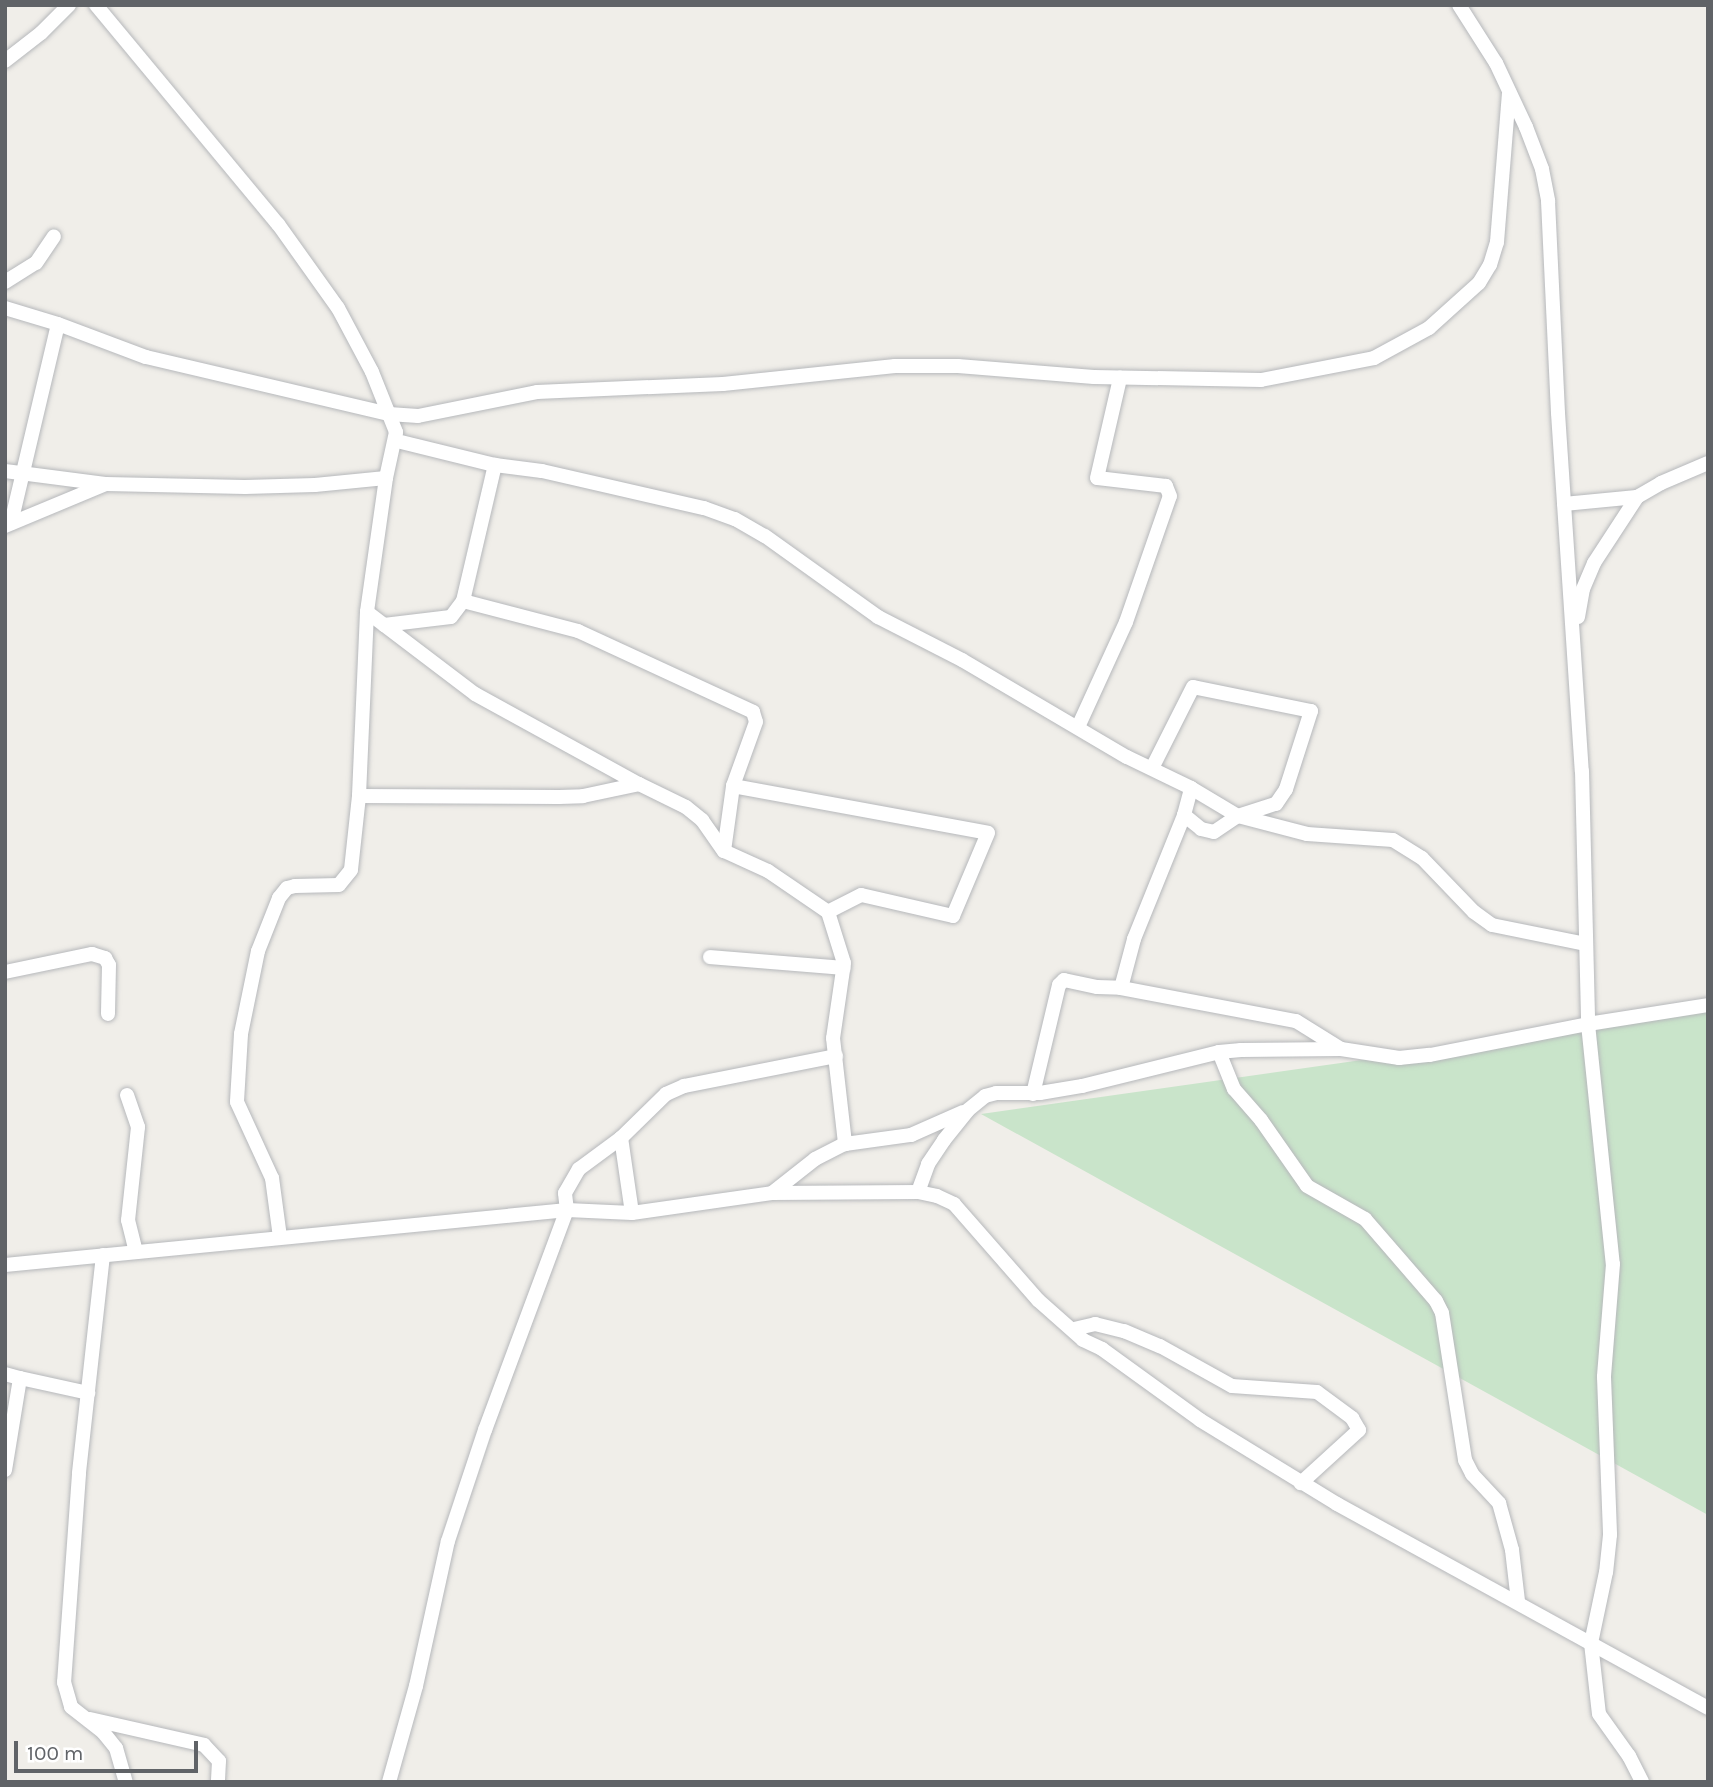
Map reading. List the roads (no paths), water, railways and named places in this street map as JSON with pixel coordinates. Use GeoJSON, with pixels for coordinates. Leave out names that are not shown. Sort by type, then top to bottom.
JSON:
{"type":"FeatureCollection","features":[{"type":"Feature","properties":{"kind":"street"},"geometry":{"type":"LineString","coordinates":[[5,61],[41,33],[69,5]]}},
{"type":"Feature","properties":{"kind":"street"},"geometry":{"type":"LineString","coordinates":[[96,5],[278,224],[338,308],[372,373],[397,441],[386,478],[367,612],[359,796],[351,870],[345,880],[331,886],[287,888],[268,920],[258,951],[241,1034],[237,1102],[272,1178],[280,1237]]}},
{"type":"Feature","properties":{"kind":"street"},"geometry":{"type":"LineString","coordinates":[[1459,5],[1489,52],[1535,147],[1548,201],[1582,771],[1588,1024],[1613,1264],[1604,1377],[1610,1535],[1606,1572],[1591,1643],[1599,1714],[1629,1756],[1642,1782]]}},
{"type":"Feature","properties":{"kind":"street"},"geometry":{"type":"LineString","coordinates":[[5,309],[58,324],[146,357],[389,414],[437,414],[467,405],[537,392],[723,384],[895,366],[958,366],[1120,378],[1261,380],[1362,362],[1429,328],[1479,284],[1490,265],[1500,214],[1509,92]]}},
{"type":"Feature","properties":{"kind":"street"},"geometry":{"type":"LineString","coordinates":[[5,282],[36,263],[54,236]]}},
{"type":"Feature","properties":{"kind":"street"},"geometry":{"type":"LineString","coordinates":[[8,524],[24,473],[58,324]]}},
{"type":"Feature","properties":{"kind":"street"},"geometry":{"type":"LineString","coordinates":[[1078,727],[1126,622],[1170,496],[1166,486],[1097,478],[1120,378]]}},
{"type":"Feature","properties":{"kind":"street"},"geometry":{"type":"LineString","coordinates":[[397,441],[495,465],[542,471],[704,508],[735,519],[765,536],[878,617],[920,637],[1238,816],[1307,834],[1393,840],[1422,858],[1474,912],[1492,925],[1585,944]]}},
{"type":"Feature","properties":{"kind":"street"},"geometry":{"type":"LineString","coordinates":[[1574,640],[1583,589],[1594,562],[1637,498],[1661,483],[1708,463]]}},
{"type":"Feature","properties":{"kind":"street"},"geometry":{"type":"LineString","coordinates":[[384,625],[451,617],[463,601],[495,465]]}},
{"type":"Feature","properties":{"kind":"street"},"geometry":{"type":"LineString","coordinates":[[5,471],[106,484],[244,487],[315,485],[386,478]]}},
{"type":"Feature","properties":{"kind":"street"},"geometry":{"type":"LineString","coordinates":[[8,524],[106,484]]}},
{"type":"Feature","properties":{"kind":"street"},"geometry":{"type":"LineString","coordinates":[[1564,504],[1637,498]]}},
{"type":"Feature","properties":{"kind":"street"},"geometry":{"type":"LineString","coordinates":[[463,601],[578,631],[753,712],[756,722],[733,786],[724,851]]}},
{"type":"Feature","properties":{"kind":"street"},"geometry":{"type":"LineString","coordinates":[[367,612],[475,694],[695,814],[724,851],[768,871],[828,912],[844,968],[834,1029],[845,1144]]}},
{"type":"Feature","properties":{"kind":"street"},"geometry":{"type":"LineString","coordinates":[[1152,768],[1194,688],[1311,711],[1283,797],[1271,807],[1238,816],[1214,832],[1201,829],[1184,815]]}},
{"type":"Feature","properties":{"kind":"street"},"geometry":{"type":"LineString","coordinates":[[359,796],[559,797],[639,784]]}},
{"type":"Feature","properties":{"kind":"street"},"geometry":{"type":"LineString","coordinates":[[733,786],[988,833],[954,916],[860,895],[828,912]]}},
{"type":"Feature","properties":{"kind":"street"},"geometry":{"type":"LineString","coordinates":[[1121,988],[1134,939],[1184,815],[1191,788]]}},
{"type":"Feature","properties":{"kind":"street"},"geometry":{"type":"LineString","coordinates":[[5,972],[92,954],[105,958],[109,965],[108,1014]]}},
{"type":"Feature","properties":{"kind":"street"},"geometry":{"type":"LineString","coordinates":[[710,957],[844,968]]}},
{"type":"Feature","properties":{"kind":"street"},"geometry":{"type":"LineString","coordinates":[[1033,1094],[1059,985],[1064,980],[1296,1021],[1341,1049]]}},
{"type":"Feature","properties":{"kind":"street"},"geometry":{"type":"LineString","coordinates":[[918,1192],[928,1164],[968,1110],[985,1096],[996,1093],[1033,1094],[1117,1080],[1219,1052],[1341,1049],[1406,1058],[1708,1005]]}},
{"type":"Feature","properties":{"kind":"street"},"geometry":{"type":"LineString","coordinates":[[1219,1052],[1234,1089],[1261,1120],[1307,1186],[1365,1219],[1436,1301],[1442,1313],[1467,1468],[1499,1503],[1512,1550],[1518,1601]]}},
{"type":"Feature","properties":{"kind":"street"},"geometry":{"type":"LineString","coordinates":[[389,1782],[415,1686],[448,1541],[485,1430],[567,1210],[565,1194],[573,1177],[587,1162],[621,1138],[662,1097],[677,1088],[836,1056]]}},
{"type":"Feature","properties":{"kind":"street"},"geometry":{"type":"LineString","coordinates":[[127,1095],[138,1127],[128,1220],[136,1252]]}},
{"type":"Feature","properties":{"kind":"street"},"geometry":{"type":"LineString","coordinates":[[772,1193],[816,1159],[845,1144],[911,1135],[968,1110]]}},
{"type":"Feature","properties":{"kind":"street"},"geometry":{"type":"LineString","coordinates":[[621,1138],[632,1213]]}},
{"type":"Feature","properties":{"kind":"street"},"geometry":{"type":"LineString","coordinates":[[5,1265],[567,1210],[632,1213],[772,1193],[918,1192],[946,1198],[954,1203],[1038,1300],[1074,1329],[1083,1340],[1102,1349],[1200,1420],[1301,1483],[1708,1708]]}},
{"type":"Feature","properties":{"kind":"street"},"geometry":{"type":"LineString","coordinates":[[103,1255],[88,1393],[64,1682],[71,1707],[116,1748],[126,1782]]}},
{"type":"Feature","properties":{"kind":"street"},"geometry":{"type":"LineString","coordinates":[[1074,1329],[1094,1324],[1124,1331],[1160,1346],[1231,1386],[1317,1392],[1352,1418],[1359,1430],[1301,1483]]}},
{"type":"Feature","properties":{"kind":"street"},"geometry":{"type":"LineString","coordinates":[[5,1470],[12,1376],[88,1393]]}},
{"type":"Feature","properties":{"kind":"street"},"geometry":{"type":"LineString","coordinates":[[85,1718],[204,1745],[219,1761],[218,1782]]}}]}
